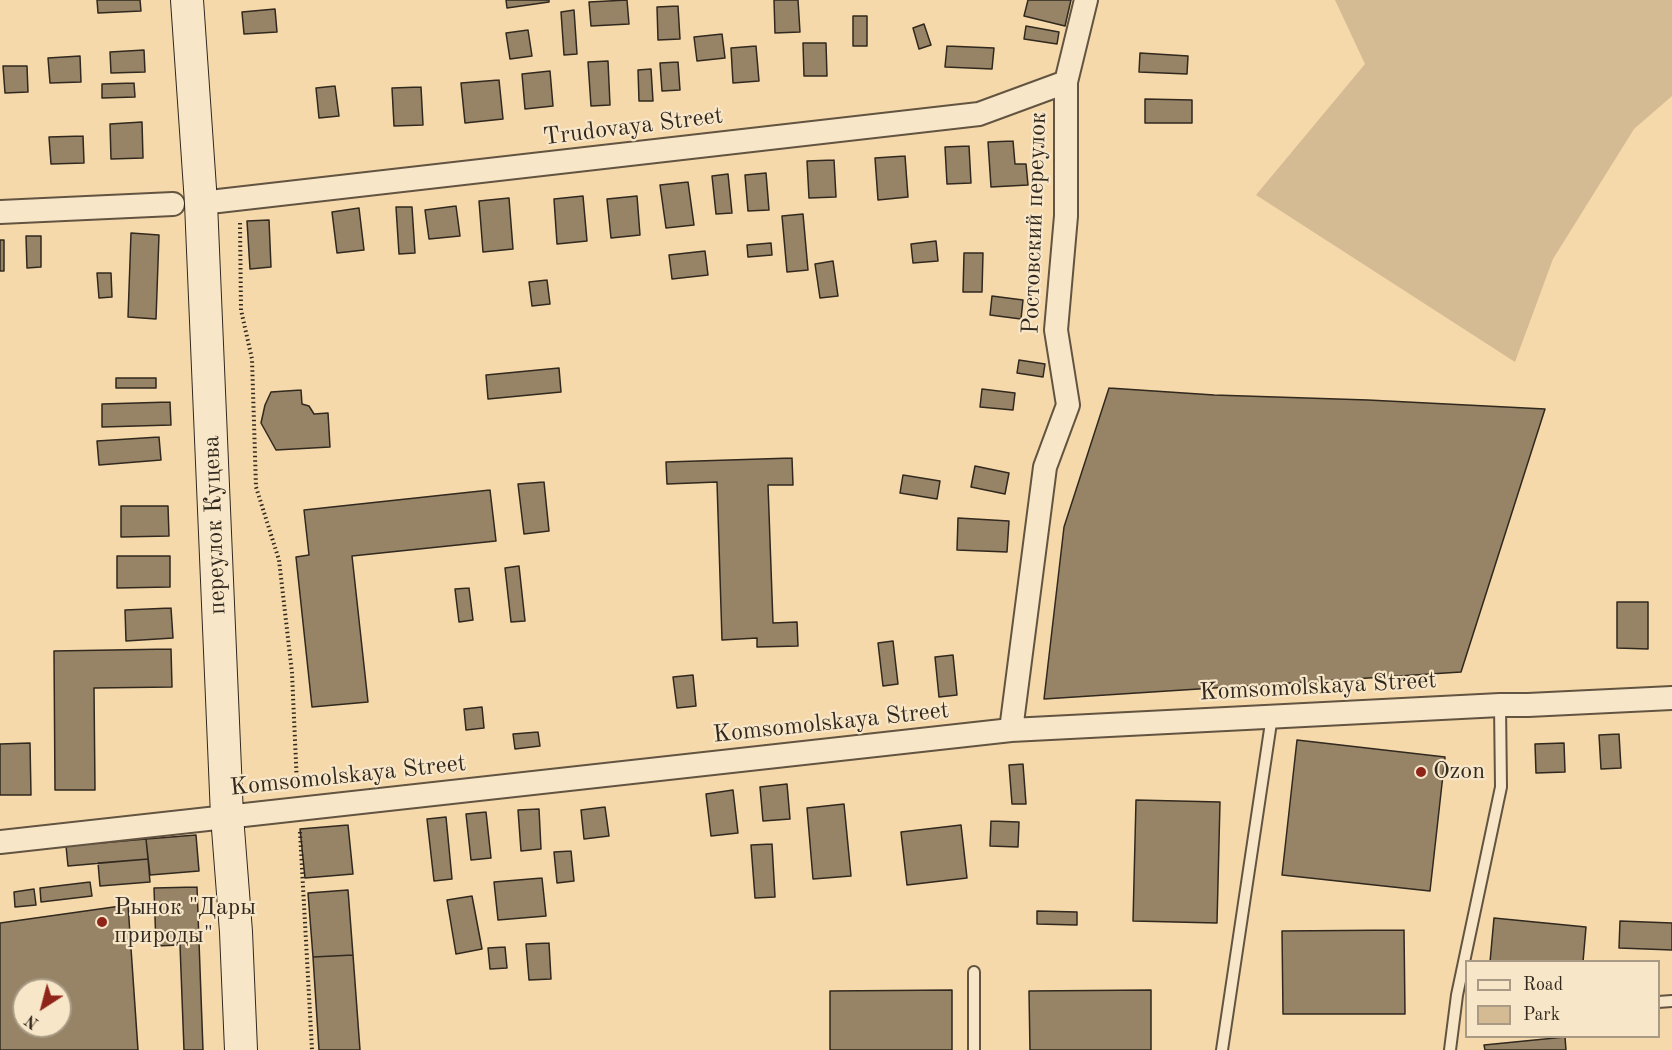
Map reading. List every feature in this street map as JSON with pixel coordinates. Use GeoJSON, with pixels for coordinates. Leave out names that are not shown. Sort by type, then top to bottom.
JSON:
{"type":"FeatureCollection","features":[{"type":"Feature","properties":{"kind":"street","name":"переулок Куцева"},"geometry":{"type":"LineString","coordinates":[[186,0],[187,204],[236,932],[241,1050]]}},
{"type":"Feature","properties":{"kind":"street","name":"Ростовский переулок"},"geometry":{"type":"LineString","coordinates":[[1011,730],[1045,467],[1068,405],[1056,330],[1066,216],[1066,82],[1086,0]]}},
{"type":"Feature","properties":{"kind":"street","name":"Trudovaya Street"},"geometry":{"type":"LineString","coordinates":[[0,212],[187,204],[979,114],[1066,82]]}},
{"type":"Feature","properties":{"kind":"street","name":"Komsomolskaya Street"},"geometry":{"type":"LineString","coordinates":[[0,842],[1011,730],[1672,698]]}},
{"type":"Feature","properties":{"kind":"lane"},"geometry":{"type":"LineString","coordinates":[[1469,960],[1501,787],[1500,705]]}},
{"type":"Feature","properties":{"kind":"lane"},"geometry":{"type":"LineString","coordinates":[[1222,1050],[1272,716]]}},
{"type":"Feature","properties":{"kind":"lane"},"geometry":{"type":"LineString","coordinates":[[974,972],[974,1050]]}},
{"type":"Feature","properties":{"kind":"lane"},"geometry":{"type":"LineString","coordinates":[[1450,1050],[1465,980]]}},
{"type":"Feature","properties":{"kind":"path"},"geometry":{"type":"LineString","coordinates":[[300,830],[312,1050]]}},
{"type":"Feature","properties":{"kind":"green space"},"geometry":{"type":"Polygon","coordinates":[[[1335,0],[1672,0],[1672,96],[1634,129],[1553,259],[1515,362],[1256,195],[1365,64],[1335,0]]]}},
{"type":"Feature","properties":{"kind":"building"},"geometry":{"type":"Polygon","coordinates":[[[97,0],[140,0],[141,11],[98,13],[97,0]]]}},
{"type":"Feature","properties":{"kind":"building"},"geometry":{"type":"Polygon","coordinates":[[[506,0],[549,0],[549,2],[507,8],[506,0]]]}},
{"type":"Feature","properties":{"kind":"building"},"geometry":{"type":"Polygon","coordinates":[[[627,0],[629,24],[591,26],[589,2],[627,0]]]}},
{"type":"Feature","properties":{"kind":"building"},"geometry":{"type":"Polygon","coordinates":[[[774,0],[798,0],[800,32],[775,33],[774,0]]]}},
{"type":"Feature","properties":{"kind":"building"},"geometry":{"type":"Polygon","coordinates":[[[1028,0],[1071,0],[1065,26],[1024,16],[1028,0]]]}},
{"type":"Feature","properties":{"kind":"building"},"geometry":{"type":"Polygon","coordinates":[[[678,6],[680,39],[658,40],[657,7],[678,6]]]}},
{"type":"Feature","properties":{"kind":"building"},"geometry":{"type":"Polygon","coordinates":[[[275,9],[277,32],[244,34],[242,12],[275,9]]]}},
{"type":"Feature","properties":{"kind":"building"},"geometry":{"type":"Polygon","coordinates":[[[574,10],[577,54],[564,55],[561,12],[574,10]]]}},
{"type":"Feature","properties":{"kind":"building"},"geometry":{"type":"Polygon","coordinates":[[[853,16],[867,16],[867,46],[853,46],[853,16]]]}},
{"type":"Feature","properties":{"kind":"building"},"geometry":{"type":"Polygon","coordinates":[[[924,24],[931,45],[919,49],[913,28],[924,24]]]}},
{"type":"Feature","properties":{"kind":"building"},"geometry":{"type":"Polygon","coordinates":[[[1026,26],[1059,32],[1057,44],[1024,39],[1026,26]]]}},
{"type":"Feature","properties":{"kind":"building"},"geometry":{"type":"Polygon","coordinates":[[[528,30],[532,56],[510,59],[506,33],[528,30]]]}},
{"type":"Feature","properties":{"kind":"building"},"geometry":{"type":"Polygon","coordinates":[[[722,34],[725,58],[697,61],[694,37],[722,34]]]}},
{"type":"Feature","properties":{"kind":"building"},"geometry":{"type":"Polygon","coordinates":[[[803,43],[826,43],[827,76],[804,76],[803,43]]]}},
{"type":"Feature","properties":{"kind":"building"},"geometry":{"type":"Polygon","coordinates":[[[756,46],[759,81],[733,83],[731,48],[756,46]]]}},
{"type":"Feature","properties":{"kind":"building"},"geometry":{"type":"Polygon","coordinates":[[[947,46],[994,48],[992,69],[945,67],[947,46]]]}},
{"type":"Feature","properties":{"kind":"building"},"geometry":{"type":"Polygon","coordinates":[[[144,50],[145,72],[111,73],[110,52],[144,50]]]}},
{"type":"Feature","properties":{"kind":"building"},"geometry":{"type":"Polygon","coordinates":[[[1140,53],[1188,56],[1187,74],[1139,72],[1140,53]]]}},
{"type":"Feature","properties":{"kind":"building"},"geometry":{"type":"Polygon","coordinates":[[[80,56],[81,82],[50,83],[48,58],[80,56]]]}},
{"type":"Feature","properties":{"kind":"building"},"geometry":{"type":"Polygon","coordinates":[[[608,61],[610,105],[591,106],[588,62],[608,61]]]}},
{"type":"Feature","properties":{"kind":"building"},"geometry":{"type":"Polygon","coordinates":[[[678,62],[680,90],[662,91],[660,63],[678,62]]]}},
{"type":"Feature","properties":{"kind":"building"},"geometry":{"type":"Polygon","coordinates":[[[3,66],[27,66],[28,92],[5,93],[3,66]]]}},
{"type":"Feature","properties":{"kind":"building"},"geometry":{"type":"Polygon","coordinates":[[[651,69],[653,101],[639,101],[638,70],[651,69]]]}},
{"type":"Feature","properties":{"kind":"building"},"geometry":{"type":"Polygon","coordinates":[[[550,71],[553,106],[525,109],[522,74],[550,71]]]}},
{"type":"Feature","properties":{"kind":"building"},"geometry":{"type":"Polygon","coordinates":[[[499,80],[503,119],[465,123],[461,83],[499,80]]]}},
{"type":"Feature","properties":{"kind":"building"},"geometry":{"type":"Polygon","coordinates":[[[134,83],[135,97],[102,98],[102,84],[134,83]]]}},
{"type":"Feature","properties":{"kind":"building"},"geometry":{"type":"Polygon","coordinates":[[[335,86],[339,116],[319,118],[316,88],[335,86]]]}},
{"type":"Feature","properties":{"kind":"building"},"geometry":{"type":"Polygon","coordinates":[[[421,87],[423,125],[394,126],[392,88],[421,87]]]}},
{"type":"Feature","properties":{"kind":"building"},"geometry":{"type":"Polygon","coordinates":[[[1145,99],[1192,100],[1192,123],[1145,123],[1145,99]]]}},
{"type":"Feature","properties":{"kind":"building"},"geometry":{"type":"Polygon","coordinates":[[[142,122],[143,158],[111,159],[110,124],[142,122]]]}},
{"type":"Feature","properties":{"kind":"building"},"geometry":{"type":"Polygon","coordinates":[[[83,136],[84,163],[51,164],[49,137],[83,136]]]}},
{"type":"Feature","properties":{"kind":"building"},"geometry":{"type":"Polygon","coordinates":[[[1013,141],[1015,164],[1026,164],[1028,185],[991,187],[988,142],[1013,141]]]}},
{"type":"Feature","properties":{"kind":"building"},"geometry":{"type":"Polygon","coordinates":[[[969,146],[971,183],[947,184],[945,147],[969,146]]]}},
{"type":"Feature","properties":{"kind":"building"},"geometry":{"type":"Polygon","coordinates":[[[905,156],[908,197],[878,200],[875,158],[905,156]]]}},
{"type":"Feature","properties":{"kind":"building"},"geometry":{"type":"Polygon","coordinates":[[[834,160],[836,197],[809,198],[807,161],[834,160]]]}},
{"type":"Feature","properties":{"kind":"building"},"geometry":{"type":"Polygon","coordinates":[[[766,173],[769,210],[748,211],[745,175],[766,173]]]}},
{"type":"Feature","properties":{"kind":"building"},"geometry":{"type":"Polygon","coordinates":[[[728,174],[732,213],[716,214],[712,176],[728,174]]]}},
{"type":"Feature","properties":{"kind":"building"},"geometry":{"type":"Polygon","coordinates":[[[688,182],[694,225],[666,228],[660,185],[688,182]]]}},
{"type":"Feature","properties":{"kind":"building"},"geometry":{"type":"Polygon","coordinates":[[[583,196],[587,241],[557,244],[554,199],[583,196]]]}},
{"type":"Feature","properties":{"kind":"building"},"geometry":{"type":"Polygon","coordinates":[[[637,196],[640,235],[611,238],[607,199],[637,196]]]}},
{"type":"Feature","properties":{"kind":"building"},"geometry":{"type":"Polygon","coordinates":[[[509,198],[513,249],[483,252],[479,201],[509,198]]]}},
{"type":"Feature","properties":{"kind":"building"},"geometry":{"type":"Polygon","coordinates":[[[456,206],[460,236],[429,239],[425,210],[456,206]]]}},
{"type":"Feature","properties":{"kind":"building"},"geometry":{"type":"Polygon","coordinates":[[[396,207],[412,207],[415,253],[399,254],[396,207]]]}},
{"type":"Feature","properties":{"kind":"building"},"geometry":{"type":"Polygon","coordinates":[[[359,208],[364,250],[337,253],[332,212],[359,208]]]}},
{"type":"Feature","properties":{"kind":"building"},"geometry":{"type":"Polygon","coordinates":[[[803,214],[808,270],[787,272],[782,216],[803,214]]]}},
{"type":"Feature","properties":{"kind":"building"},"geometry":{"type":"Polygon","coordinates":[[[269,220],[271,267],[250,269],[247,221],[269,220]]]}},
{"type":"Feature","properties":{"kind":"building"},"geometry":{"type":"Polygon","coordinates":[[[131,233],[159,235],[156,319],[128,317],[131,233]]]}},
{"type":"Feature","properties":{"kind":"building"},"geometry":{"type":"Polygon","coordinates":[[[26,236],[41,236],[41,267],[27,268],[26,236]]]}},
{"type":"Feature","properties":{"kind":"building"},"geometry":{"type":"Polygon","coordinates":[[[0,240],[4,240],[4,271],[0,271],[0,240]]]}},
{"type":"Feature","properties":{"kind":"building"},"geometry":{"type":"Polygon","coordinates":[[[936,241],[938,261],[913,263],[911,244],[936,241]]]}},
{"type":"Feature","properties":{"kind":"building"},"geometry":{"type":"Polygon","coordinates":[[[771,243],[772,255],[748,257],[747,245],[771,243]]]}},
{"type":"Feature","properties":{"kind":"building"},"geometry":{"type":"Polygon","coordinates":[[[705,251],[708,275],[672,279],[669,255],[705,251]]]}},
{"type":"Feature","properties":{"kind":"building"},"geometry":{"type":"Polygon","coordinates":[[[964,253],[983,253],[982,292],[963,292],[964,253]]]}},
{"type":"Feature","properties":{"kind":"building"},"geometry":{"type":"Polygon","coordinates":[[[833,261],[838,296],[820,298],[815,264],[833,261]]]}},
{"type":"Feature","properties":{"kind":"building"},"geometry":{"type":"Polygon","coordinates":[[[97,273],[111,273],[112,297],[99,298],[97,273]]]}},
{"type":"Feature","properties":{"kind":"building"},"geometry":{"type":"Polygon","coordinates":[[[547,280],[550,304],[532,306],[529,282],[547,280]]]}},
{"type":"Feature","properties":{"kind":"building"},"geometry":{"type":"Polygon","coordinates":[[[992,296],[1023,300],[1021,319],[990,315],[992,296]]]}},
{"type":"Feature","properties":{"kind":"building"},"geometry":{"type":"Polygon","coordinates":[[[1019,360],[1045,364],[1043,377],[1017,373],[1019,360]]]}},
{"type":"Feature","properties":{"kind":"building"},"geometry":{"type":"Polygon","coordinates":[[[559,368],[561,392],[488,399],[486,375],[559,368]]]}},
{"type":"Feature","properties":{"kind":"building"},"geometry":{"type":"Polygon","coordinates":[[[116,378],[156,378],[156,388],[116,388],[116,378]]]}},
{"type":"Feature","properties":{"kind":"building"},"geometry":{"type":"Polygon","coordinates":[[[1109,388],[1214,395],[1545,409],[1461,672],[1044,699],[1064,527],[1109,388]]]}},
{"type":"Feature","properties":{"kind":"building"},"geometry":{"type":"Polygon","coordinates":[[[982,389],[1015,393],[1013,410],[980,407],[982,389]]]}},
{"type":"Feature","properties":{"kind":"building"},"geometry":{"type":"Polygon","coordinates":[[[301,390],[302,404],[309,406],[314,414],[328,413],[330,447],[276,450],[261,423],[265,405],[271,392],[301,390]]]}},
{"type":"Feature","properties":{"kind":"building"},"geometry":{"type":"Polygon","coordinates":[[[170,402],[171,425],[102,427],[102,404],[170,402]]]}},
{"type":"Feature","properties":{"kind":"building"},"geometry":{"type":"Polygon","coordinates":[[[159,437],[161,460],[99,465],[97,441],[159,437]]]}},
{"type":"Feature","properties":{"kind":"building"},"geometry":{"type":"Polygon","coordinates":[[[792,458],[793,485],[768,485],[773,623],[797,622],[798,646],[757,647],[757,638],[722,640],[717,482],[667,484],[666,462],[792,458]]]}},
{"type":"Feature","properties":{"kind":"building"},"geometry":{"type":"Polygon","coordinates":[[[975,466],[1009,473],[1005,494],[971,487],[975,466]]]}},
{"type":"Feature","properties":{"kind":"building"},"geometry":{"type":"Polygon","coordinates":[[[903,475],[940,481],[937,499],[900,493],[903,475]]]}},
{"type":"Feature","properties":{"kind":"building"},"geometry":{"type":"Polygon","coordinates":[[[544,482],[549,531],[524,534],[518,484],[544,482]]]}},
{"type":"Feature","properties":{"kind":"building"},"geometry":{"type":"Polygon","coordinates":[[[490,490],[496,541],[352,556],[368,702],[312,707],[296,557],[309,555],[304,510],[490,490]]]}},
{"type":"Feature","properties":{"kind":"building"},"geometry":{"type":"Polygon","coordinates":[[[121,506],[168,506],[169,536],[121,537],[121,506]]]}},
{"type":"Feature","properties":{"kind":"building"},"geometry":{"type":"Polygon","coordinates":[[[958,518],[1009,521],[1007,552],[957,550],[958,518]]]}},
{"type":"Feature","properties":{"kind":"building"},"geometry":{"type":"Polygon","coordinates":[[[117,556],[170,556],[170,587],[117,588],[117,556]]]}},
{"type":"Feature","properties":{"kind":"building"},"geometry":{"type":"Polygon","coordinates":[[[519,566],[525,621],[511,622],[505,568],[519,566]]]}},
{"type":"Feature","properties":{"kind":"building"},"geometry":{"type":"Polygon","coordinates":[[[469,588],[473,620],[459,622],[455,589],[469,588]]]}},
{"type":"Feature","properties":{"kind":"building"},"geometry":{"type":"Polygon","coordinates":[[[1617,602],[1648,602],[1648,649],[1617,648],[1617,602]]]}},
{"type":"Feature","properties":{"kind":"building"},"geometry":{"type":"Polygon","coordinates":[[[171,608],[173,638],[126,641],[125,610],[171,608]]]}},
{"type":"Feature","properties":{"kind":"building"},"geometry":{"type":"Polygon","coordinates":[[[893,641],[898,684],[883,686],[878,643],[893,641]]]}},
{"type":"Feature","properties":{"kind":"building"},"geometry":{"type":"Polygon","coordinates":[[[171,649],[172,687],[94,688],[95,790],[55,790],[54,651],[171,649]]]}},
{"type":"Feature","properties":{"kind":"building"},"geometry":{"type":"Polygon","coordinates":[[[953,655],[957,695],[939,697],[935,657],[953,655]]]}},
{"type":"Feature","properties":{"kind":"building"},"geometry":{"type":"Polygon","coordinates":[[[693,675],[696,706],[677,708],[673,677],[693,675]]]}},
{"type":"Feature","properties":{"kind":"building"},"geometry":{"type":"Polygon","coordinates":[[[482,707],[484,728],[466,730],[464,709],[482,707]]]}},
{"type":"Feature","properties":{"kind":"building"},"geometry":{"type":"Polygon","coordinates":[[[538,732],[540,746],[515,749],[513,734],[538,732]]]}},
{"type":"Feature","properties":{"kind":"building"},"geometry":{"type":"Polygon","coordinates":[[[1619,734],[1621,768],[1601,769],[1599,735],[1619,734]]]}},
{"type":"Feature","properties":{"kind":"building"},"geometry":{"type":"Polygon","coordinates":[[[1297,740],[1445,757],[1430,891],[1282,875],[1297,740]]]}},
{"type":"Feature","properties":{"kind":"building"},"geometry":{"type":"Polygon","coordinates":[[[30,743],[31,795],[0,795],[0,744],[30,743]]]}},
{"type":"Feature","properties":{"kind":"building"},"geometry":{"type":"Polygon","coordinates":[[[1564,743],[1565,772],[1536,773],[1535,744],[1564,743]]]}},
{"type":"Feature","properties":{"kind":"building"},"geometry":{"type":"Polygon","coordinates":[[[1023,764],[1026,804],[1012,804],[1009,765],[1023,764]]]}},
{"type":"Feature","properties":{"kind":"building"},"geometry":{"type":"Polygon","coordinates":[[[787,784],[790,819],[763,821],[760,787],[787,784]]]}},
{"type":"Feature","properties":{"kind":"building"},"geometry":{"type":"Polygon","coordinates":[[[733,790],[738,833],[711,836],[706,794],[733,790]]]}},
{"type":"Feature","properties":{"kind":"building"},"geometry":{"type":"Polygon","coordinates":[[[1136,800],[1220,802],[1217,923],[1133,921],[1136,800]]]}},
{"type":"Feature","properties":{"kind":"building"},"geometry":{"type":"Polygon","coordinates":[[[844,804],[851,876],[813,879],[807,808],[844,804]]]}},
{"type":"Feature","properties":{"kind":"building"},"geometry":{"type":"Polygon","coordinates":[[[605,807],[609,836],[584,839],[581,810],[605,807]]]}},
{"type":"Feature","properties":{"kind":"building"},"geometry":{"type":"Polygon","coordinates":[[[539,809],[541,849],[521,851],[518,810],[539,809]]]}},
{"type":"Feature","properties":{"kind":"building"},"geometry":{"type":"Polygon","coordinates":[[[486,812],[491,858],[471,860],[466,814],[486,812]]]}},
{"type":"Feature","properties":{"kind":"building"},"geometry":{"type":"Polygon","coordinates":[[[446,817],[452,879],[434,881],[427,819],[446,817]]]}},
{"type":"Feature","properties":{"kind":"building"},"geometry":{"type":"Polygon","coordinates":[[[991,821],[1019,822],[1018,847],[990,846],[991,821]]]}},
{"type":"Feature","properties":{"kind":"building"},"geometry":{"type":"Polygon","coordinates":[[[348,825],[353,874],[305,878],[300,829],[348,825]]]}},
{"type":"Feature","properties":{"kind":"building"},"geometry":{"type":"Polygon","coordinates":[[[961,825],[967,878],[907,885],[901,832],[961,825]]]}},
{"type":"Feature","properties":{"kind":"building"},"geometry":{"type":"Polygon","coordinates":[[[196,835],[199,871],[150,875],[146,839],[196,835]]]}},
{"type":"Feature","properties":{"kind":"building"},"geometry":{"type":"Polygon","coordinates":[[[146,839],[148,859],[68,866],[66,846],[146,839]]]}},
{"type":"Feature","properties":{"kind":"building"},"geometry":{"type":"Polygon","coordinates":[[[772,844],[775,897],[755,898],[751,845],[772,844]]]}},
{"type":"Feature","properties":{"kind":"building"},"geometry":{"type":"Polygon","coordinates":[[[571,851],[574,881],[557,883],[554,852],[571,851]]]}},
{"type":"Feature","properties":{"kind":"building"},"geometry":{"type":"Polygon","coordinates":[[[148,859],[150,882],[100,886],[98,863],[148,859]]]}},
{"type":"Feature","properties":{"kind":"building"},"geometry":{"type":"Polygon","coordinates":[[[542,878],[546,916],[498,920],[494,882],[542,878]]]}},
{"type":"Feature","properties":{"kind":"building"},"geometry":{"type":"Polygon","coordinates":[[[90,882],[92,896],[41,902],[40,888],[90,882]]]}},
{"type":"Feature","properties":{"kind":"building"},"geometry":{"type":"Polygon","coordinates":[[[197,887],[203,1050],[184,1050],[180,945],[156,946],[154,888],[197,887]]]}},
{"type":"Feature","properties":{"kind":"building"},"geometry":{"type":"Polygon","coordinates":[[[34,889],[36,905],[15,907],[14,892],[34,889]]]}},
{"type":"Feature","properties":{"kind":"building"},"geometry":{"type":"Polygon","coordinates":[[[348,890],[353,955],[313,957],[308,893],[348,890]]]}},
{"type":"Feature","properties":{"kind":"building"},"geometry":{"type":"Polygon","coordinates":[[[472,896],[482,949],[456,954],[447,900],[472,896]]]}},
{"type":"Feature","properties":{"kind":"building"},"geometry":{"type":"Polygon","coordinates":[[[128,905],[138,1050],[0,1050],[0,923],[128,905]]]}},
{"type":"Feature","properties":{"kind":"building"},"geometry":{"type":"Polygon","coordinates":[[[1037,911],[1077,912],[1077,925],[1037,924],[1037,911]]]}},
{"type":"Feature","properties":{"kind":"building"},"geometry":{"type":"Polygon","coordinates":[[[1494,918],[1586,927],[1583,960],[1490,960],[1494,918]]]}},
{"type":"Feature","properties":{"kind":"building"},"geometry":{"type":"Polygon","coordinates":[[[1620,921],[1672,923],[1672,950],[1619,948],[1620,921]]]}},
{"type":"Feature","properties":{"kind":"building"},"geometry":{"type":"Polygon","coordinates":[[[1404,930],[1405,1014],[1283,1014],[1282,931],[1404,930]]]}},
{"type":"Feature","properties":{"kind":"building"},"geometry":{"type":"Polygon","coordinates":[[[549,943],[551,979],[529,980],[526,944],[549,943]]]}},
{"type":"Feature","properties":{"kind":"building"},"geometry":{"type":"Polygon","coordinates":[[[505,947],[507,968],[490,969],[488,948],[505,947]]]}},
{"type":"Feature","properties":{"kind":"building"},"geometry":{"type":"Polygon","coordinates":[[[353,955],[360,1050],[319,1050],[313,957],[353,955]]]}},
{"type":"Feature","properties":{"kind":"building"},"geometry":{"type":"Polygon","coordinates":[[[952,990],[952,1050],[830,1050],[830,991],[952,990]]]}},
{"type":"Feature","properties":{"kind":"building"},"geometry":{"type":"Polygon","coordinates":[[[1151,990],[1151,1050],[1030,1050],[1029,991],[1151,990]]]}},
{"type":"Feature","properties":{"kind":"building"},"geometry":{"type":"Polygon","coordinates":[[[1565,1038],[1566,1050],[1485,1050],[1484,1045],[1565,1038]]]}},
{"type":"Feature","properties":{"kind":"place","name":"Ozon"},"geometry":{"type":"Point","coordinates":[1421,772]}},
{"type":"Feature","properties":{"kind":"place","name":"Рынок \"Дары природы\""},"geometry":{"type":"Point","coordinates":[102,922]}}]}
